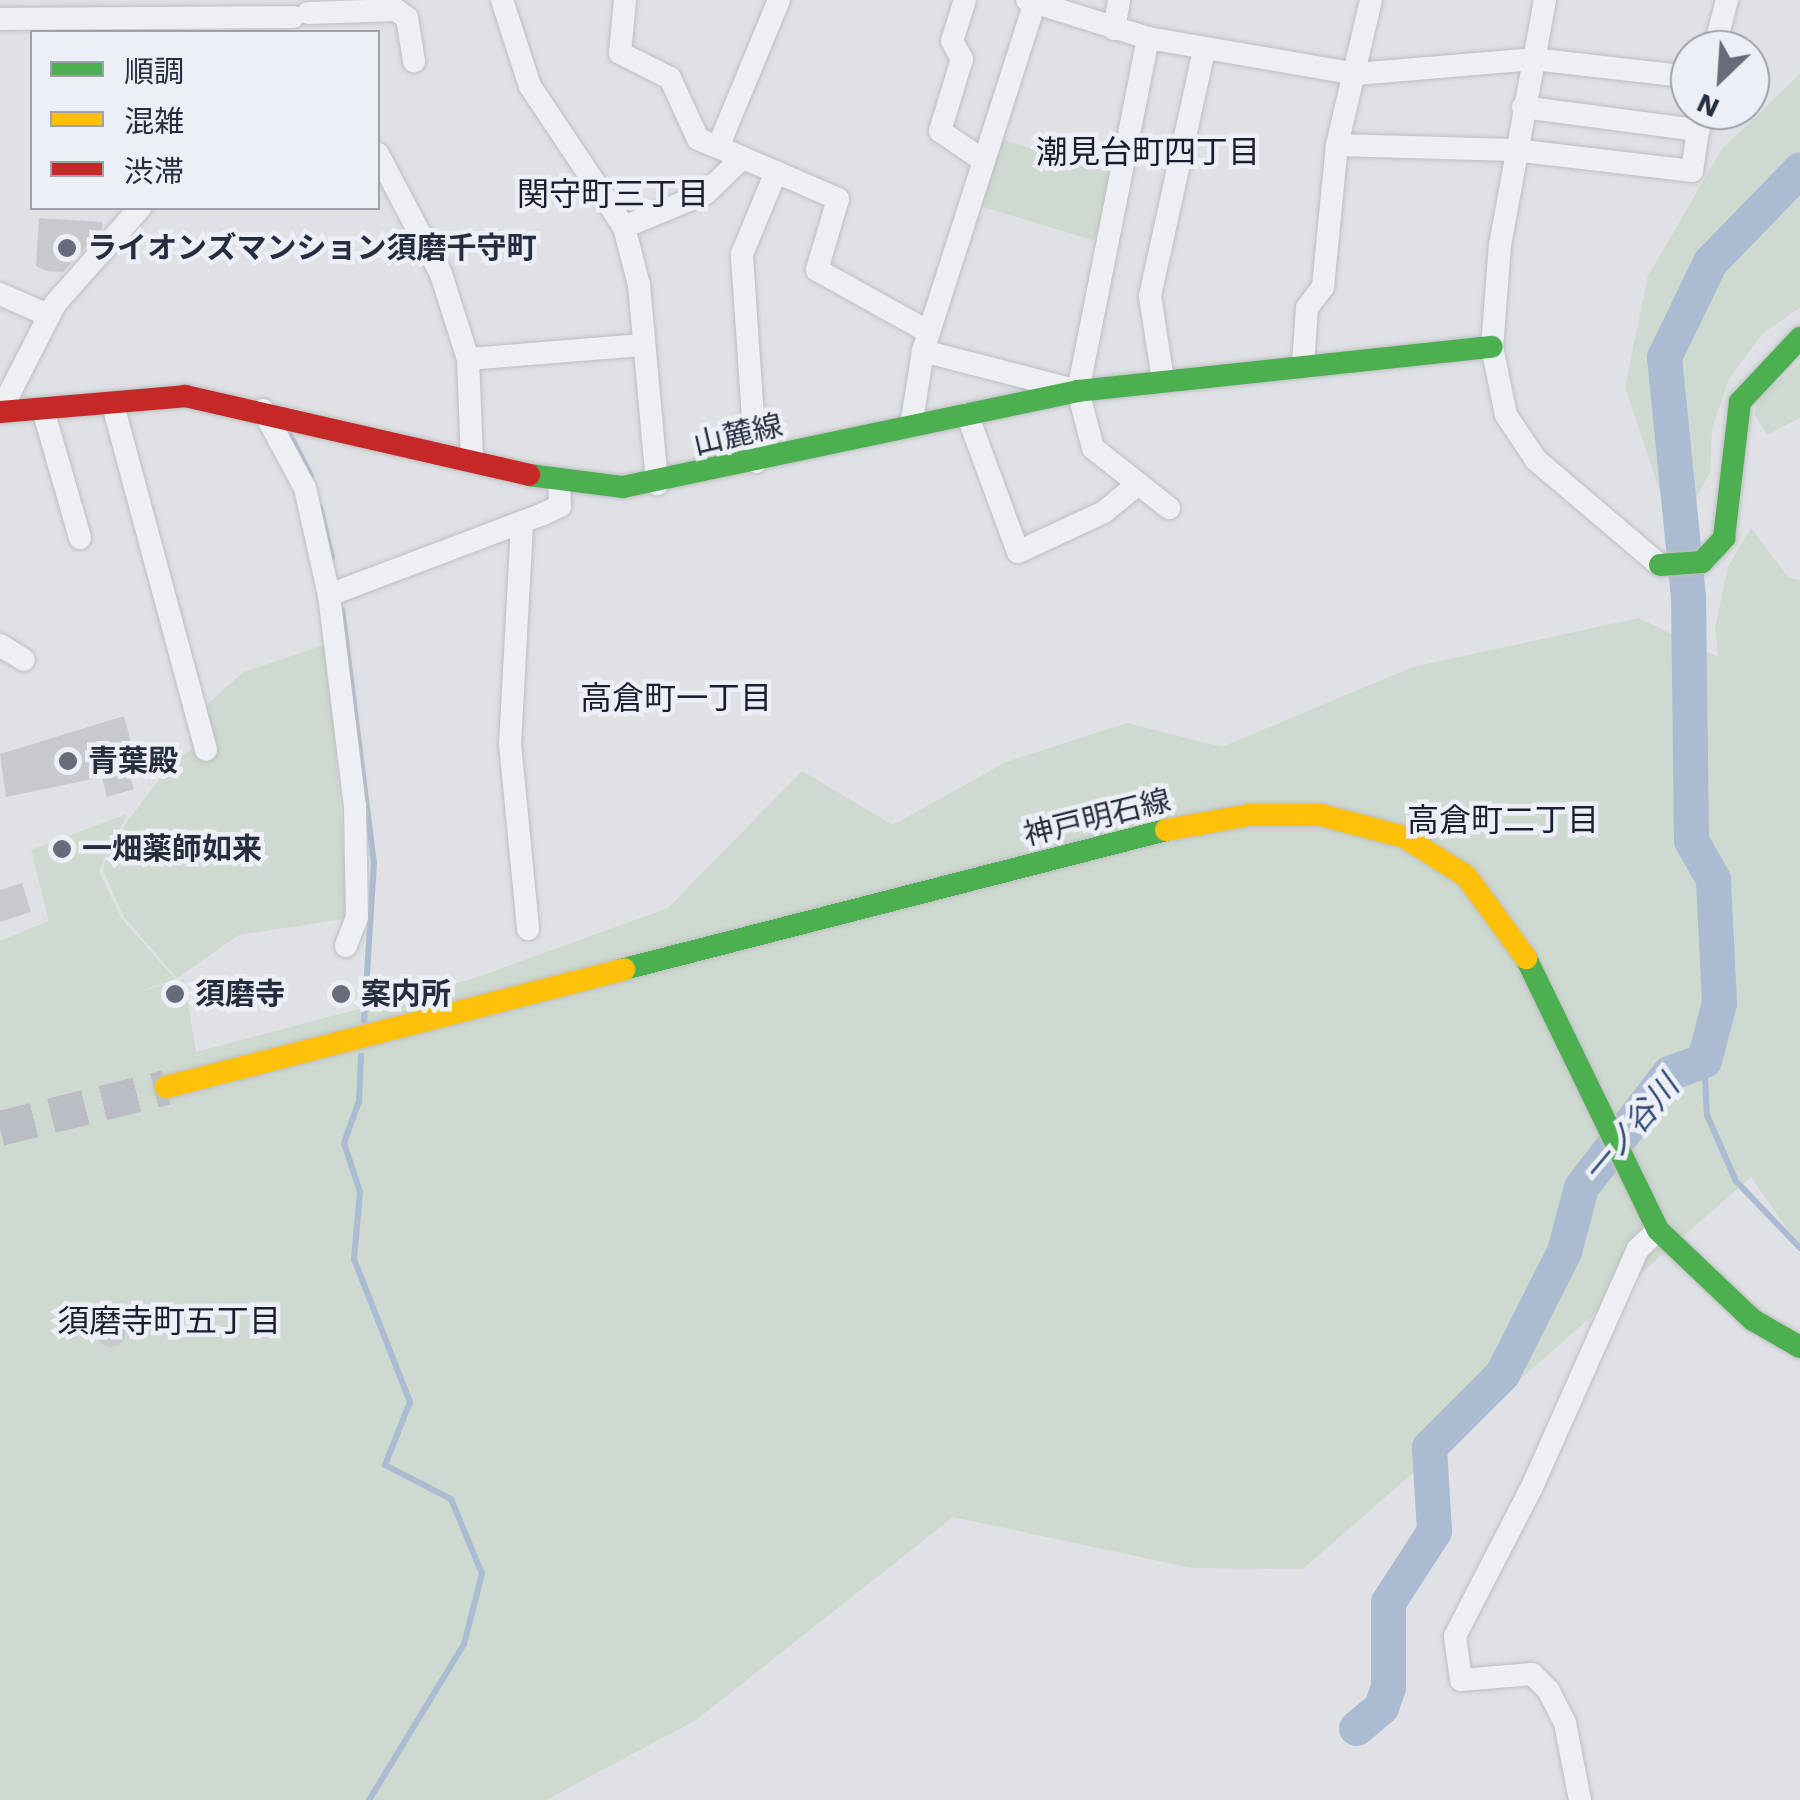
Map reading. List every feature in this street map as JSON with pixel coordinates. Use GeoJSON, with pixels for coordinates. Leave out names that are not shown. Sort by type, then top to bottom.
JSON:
{"type":"FeatureCollection","features":[{"type":"Feature","properties":{"kind":"main road"},"geometry":{"type":"LineString","coordinates":[[1660,566],[1702,562],[1724,538],[1732,506],[1740,402],[1800,338]]}},
{"type":"Feature","properties":{"kind":"main road","name":"山麓線"},"geometry":{"type":"LineString","coordinates":[[0,412],[44,413],[185,396],[264,410],[559,482],[657,484],[1078,390],[1492,347]]}},
{"type":"Feature","properties":{"kind":"main road","name":"神戸明石線"},"geometry":{"type":"LineString","coordinates":[[166,1087],[1160,831],[1249,815],[1320,815],[1404,838],[1466,876],[1518,940],[1658,1230],[1753,1320],[1800,1347]]}},
{"type":"Feature","properties":{"kind":"street"},"geometry":{"type":"LineString","coordinates":[[502,0],[530,86],[624,228],[643,345],[657,484]]}},
{"type":"Feature","properties":{"kind":"street"},"geometry":{"type":"LineString","coordinates":[[625,0],[620,54],[670,78],[698,139],[838,199],[816,270],[926,342],[1078,390]]}},
{"type":"Feature","properties":{"kind":"street"},"geometry":{"type":"LineString","coordinates":[[718,147],[780,0]]}},
{"type":"Feature","properties":{"kind":"street"},"geometry":{"type":"LineString","coordinates":[[964,0],[952,41],[962,58],[940,131],[984,161]]}},
{"type":"Feature","properties":{"kind":"street"},"geometry":{"type":"LineString","coordinates":[[1114,29],[1119,0]]}},
{"type":"Feature","properties":{"kind":"street"},"geometry":{"type":"LineString","coordinates":[[1303,365],[1307,308],[1323,287],[1337,145],[1371,0]]}},
{"type":"Feature","properties":{"kind":"street"},"geometry":{"type":"LineString","coordinates":[[1545,0],[1514,150],[1492,347],[1506,415],[1536,460],[1660,566]]}},
{"type":"Feature","properties":{"kind":"street"},"geometry":{"type":"LineString","coordinates":[[1720,30],[1728,0]]}},
{"type":"Feature","properties":{"kind":"street"},"geometry":{"type":"LineString","coordinates":[[911,426],[926,342],[1032,1],[1148,38],[1356,74],[1533,59],[1670,75]]}},
{"type":"Feature","properties":{"kind":"street"},"geometry":{"type":"LineString","coordinates":[[0,19],[71,24],[396,10],[406,18],[414,61]]}},
{"type":"Feature","properties":{"kind":"street"},"geometry":{"type":"LineString","coordinates":[[1148,38],[1078,390],[1092,448],[1169,508]]}},
{"type":"Feature","properties":{"kind":"street"},"geometry":{"type":"LineString","coordinates":[[1162,380],[1150,296],[1204,50]]}},
{"type":"Feature","properties":{"kind":"street"},"geometry":{"type":"LineString","coordinates":[[1523,107],[1670,118]]}},
{"type":"Feature","properties":{"kind":"street"},"geometry":{"type":"LineString","coordinates":[[1337,145],[1514,150],[1692,172],[1698,130]]}},
{"type":"Feature","properties":{"kind":"street"},"geometry":{"type":"LineString","coordinates":[[380,158],[441,274],[468,359],[472,458]]}},
{"type":"Feature","properties":{"kind":"street"},"geometry":{"type":"LineString","coordinates":[[624,228],[706,193],[742,158]]}},
{"type":"Feature","properties":{"kind":"street"},"geometry":{"type":"LineString","coordinates":[[756,462],[742,254],[776,172]]}},
{"type":"Feature","properties":{"kind":"street"},"geometry":{"type":"LineString","coordinates":[[0,412],[48,315],[128,214]]}},
{"type":"Feature","properties":{"kind":"street"},"geometry":{"type":"LineString","coordinates":[[0,294],[48,315]]}},
{"type":"Feature","properties":{"kind":"street"},"geometry":{"type":"LineString","coordinates":[[468,359],[643,345]]}},
{"type":"Feature","properties":{"kind":"street"},"geometry":{"type":"LineString","coordinates":[[113,404],[206,750]]}},
{"type":"Feature","properties":{"kind":"street"},"geometry":{"type":"LineString","coordinates":[[264,410],[304,488],[335,593],[355,806],[356,917],[346,946]]}},
{"type":"Feature","properties":{"kind":"street"},"geometry":{"type":"LineString","coordinates":[[44,413],[80,538]]}},
{"type":"Feature","properties":{"kind":"street"},"geometry":{"type":"LineString","coordinates":[[967,414],[1018,552],[1104,512],[1138,484]]}},
{"type":"Feature","properties":{"kind":"street"},"geometry":{"type":"LineString","coordinates":[[335,593],[522,524],[560,506],[559,482]]}},
{"type":"Feature","properties":{"kind":"street"},"geometry":{"type":"LineString","coordinates":[[522,524],[510,744],[528,929]]}},
{"type":"Feature","properties":{"kind":"street"},"geometry":{"type":"LineString","coordinates":[[0,645],[24,660]]}},
{"type":"Feature","properties":{"kind":"street"},"geometry":{"type":"LineString","coordinates":[[1580,1800],[1565,1723],[1549,1691],[1532,1674],[1461,1680],[1454,1636],[1531,1489],[1638,1249],[1658,1230]]}},
{"type":"Feature","properties":{"kind":"shaded area"},"geometry":{"type":"Polygon","coordinates":[[[1800,74],[1800,308],[1763,333],[1729,379],[1712,428],[1710,473],[1691,507],[1664,504],[1625,387],[1648,276],[1722,149],[1742,130],[1770,130],[1770,103],[1800,74]]]}},
{"type":"Feature","properties":{"kind":"shaded area"},"geometry":{"type":"Polygon","coordinates":[[[1001,139],[1115,174],[1094,241],[981,206],[1001,139]]]}},
{"type":"Feature","properties":{"kind":"shaded area"},"geometry":{"type":"Polygon","coordinates":[[[1800,363],[1800,418],[1767,435],[1754,413],[1760,396],[1800,363]]]}},
{"type":"Feature","properties":{"kind":"shaded area"},"geometry":{"type":"Polygon","coordinates":[[[1751,528],[1789,578],[1800,580],[1800,1247],[1751,1177],[1303,1569],[1192,1568],[953,1517],[696,1720],[546,1800],[0,1800],[0,941],[49,921],[31,850],[127,814],[118,834],[168,768],[204,738],[198,712],[244,672],[327,644],[349,918],[239,935],[177,978],[124,917],[103,870],[112,840],[99,871],[121,918],[175,979],[135,993],[184,979],[196,1052],[472,979],[668,908],[802,771],[893,825],[1006,762],[1127,723],[1222,747],[1413,667],[1639,618],[1718,657],[1715,629],[1728,567],[1751,528]]]}},
{"type":"Feature","properties":{"kind":"building","name":"ライオンズマンション須磨千守町"},"geometry":{"type":"Polygon","coordinates":[[[39,218],[102,222],[102,229],[63,272],[47,271],[36,266],[39,218]]]}},
{"type":"Feature","properties":{"kind":"building","name":"青葉殿"},"geometry":{"type":"Polygon","coordinates":[[[124,716],[138,767],[128,770],[134,789],[107,797],[102,777],[6,797],[0,754],[124,716]]]}},
{"type":"Feature","properties":{"kind":"building"},"geometry":{"type":"Polygon","coordinates":[[[22,883],[31,912],[0,922],[0,890],[22,883]]]}},
{"type":"Feature","properties":{"kind":"building"},"geometry":{"type":"Polygon","coordinates":[[[111,1317],[122,1321],[126,1332],[122,1343],[111,1347],[100,1343],[96,1332],[100,1321],[111,1317]]]}},
{"type":"Feature","properties":{"kind":"waterway","name":"一ノ谷川"},"geometry":{"type":"LineString","coordinates":[[1356,1728],[1381,1707],[1388,1687],[1388,1602],[1434,1531],[1429,1447],[1502,1374],[1564,1251],[1581,1187],[1669,1073],[1704,1060],[1719,1003],[1713,879],[1691,840],[1688,597],[1664,357],[1710,262],[1800,169]]}},
{"type":"Feature","properties":{"kind":"waterway"},"geometry":{"type":"LineString","coordinates":[[289,433],[311,476]]}},
{"type":"Feature","properties":{"kind":"waterway"},"geometry":{"type":"LineString","coordinates":[[320,507],[332,558]]}},
{"type":"Feature","properties":{"kind":"waterway"},"geometry":{"type":"LineString","coordinates":[[342,610],[374,863],[364,1021]]}},
{"type":"Feature","properties":{"kind":"waterway"},"geometry":{"type":"LineString","coordinates":[[361,1056],[359,1101],[344,1143],[360,1192],[354,1259],[410,1402],[385,1465],[451,1499],[482,1574],[464,1644],[369,1800]]}},
{"type":"Feature","properties":{"kind":"waterway"},"geometry":{"type":"LineString","coordinates":[[1704,1060],[1707,1115],[1736,1181],[1800,1248]]}},
{"type":"Feature","properties":{"kind":"tunnel"},"geometry":{"type":"LineString","coordinates":[[0,1128],[166,1087]]}},
{"type":"Feature","properties":{"kind":"traffic: fast"},"geometry":{"type":"LineString","coordinates":[[1660,565],[1702,562],[1724,538],[1740,402],[1800,338]]}},
{"type":"Feature","properties":{"kind":"traffic: fast"},"geometry":{"type":"LineString","coordinates":[[529,475],[623,487],[1078,391],[1492,347]]}},
{"type":"Feature","properties":{"kind":"traffic: fast"},"geometry":{"type":"LineString","coordinates":[[624,969],[1166,830]]}},
{"type":"Feature","properties":{"kind":"traffic: fast"},"geometry":{"type":"LineString","coordinates":[[1526,958],[1658,1230],[1753,1320],[1800,1347]]}},
{"type":"Feature","properties":{"kind":"traffic: slow"},"geometry":{"type":"LineString","coordinates":[[1166,830],[1249,815],[1321,815],[1404,837],[1466,876],[1526,958]]}},
{"type":"Feature","properties":{"kind":"traffic: slow"},"geometry":{"type":"LineString","coordinates":[[166,1087],[624,969]]}},
{"type":"Feature","properties":{"kind":"traffic: jam"},"geometry":{"type":"LineString","coordinates":[[0,412],[185,396],[529,475]]}},
{"type":"Feature","properties":{"kind":"place","name":"ライオンズマンション須磨千守町"},"geometry":{"type":"Point","coordinates":[67,248]}},
{"type":"Feature","properties":{"kind":"place","name":"青葉殿"},"geometry":{"type":"Point","coordinates":[68,761]}},
{"type":"Feature","properties":{"kind":"place","name":"一畑薬師如来"},"geometry":{"type":"Point","coordinates":[62,849]}},
{"type":"Feature","properties":{"kind":"place","name":"須磨寺"},"geometry":{"type":"Point","coordinates":[175,994]}},
{"type":"Feature","properties":{"kind":"place","name":"案内所"},"geometry":{"type":"Point","coordinates":[341,994]}},
{"type":"Feature","properties":{"kind":"district","name":"潮見台町四丁目"},"geometry":{"type":"Point","coordinates":[1148,152]}},
{"type":"Feature","properties":{"kind":"district","name":"関守町三丁目"},"geometry":{"type":"Point","coordinates":[613,194]}},
{"type":"Feature","properties":{"kind":"district","name":"高倉町一丁目"},"geometry":{"type":"Point","coordinates":[676,698]}},
{"type":"Feature","properties":{"kind":"district","name":"高倉町二丁目"},"geometry":{"type":"Point","coordinates":[1503,820]}},
{"type":"Feature","properties":{"kind":"district","name":"須磨寺町五丁目"},"geometry":{"type":"Point","coordinates":[169,1321]}}]}
